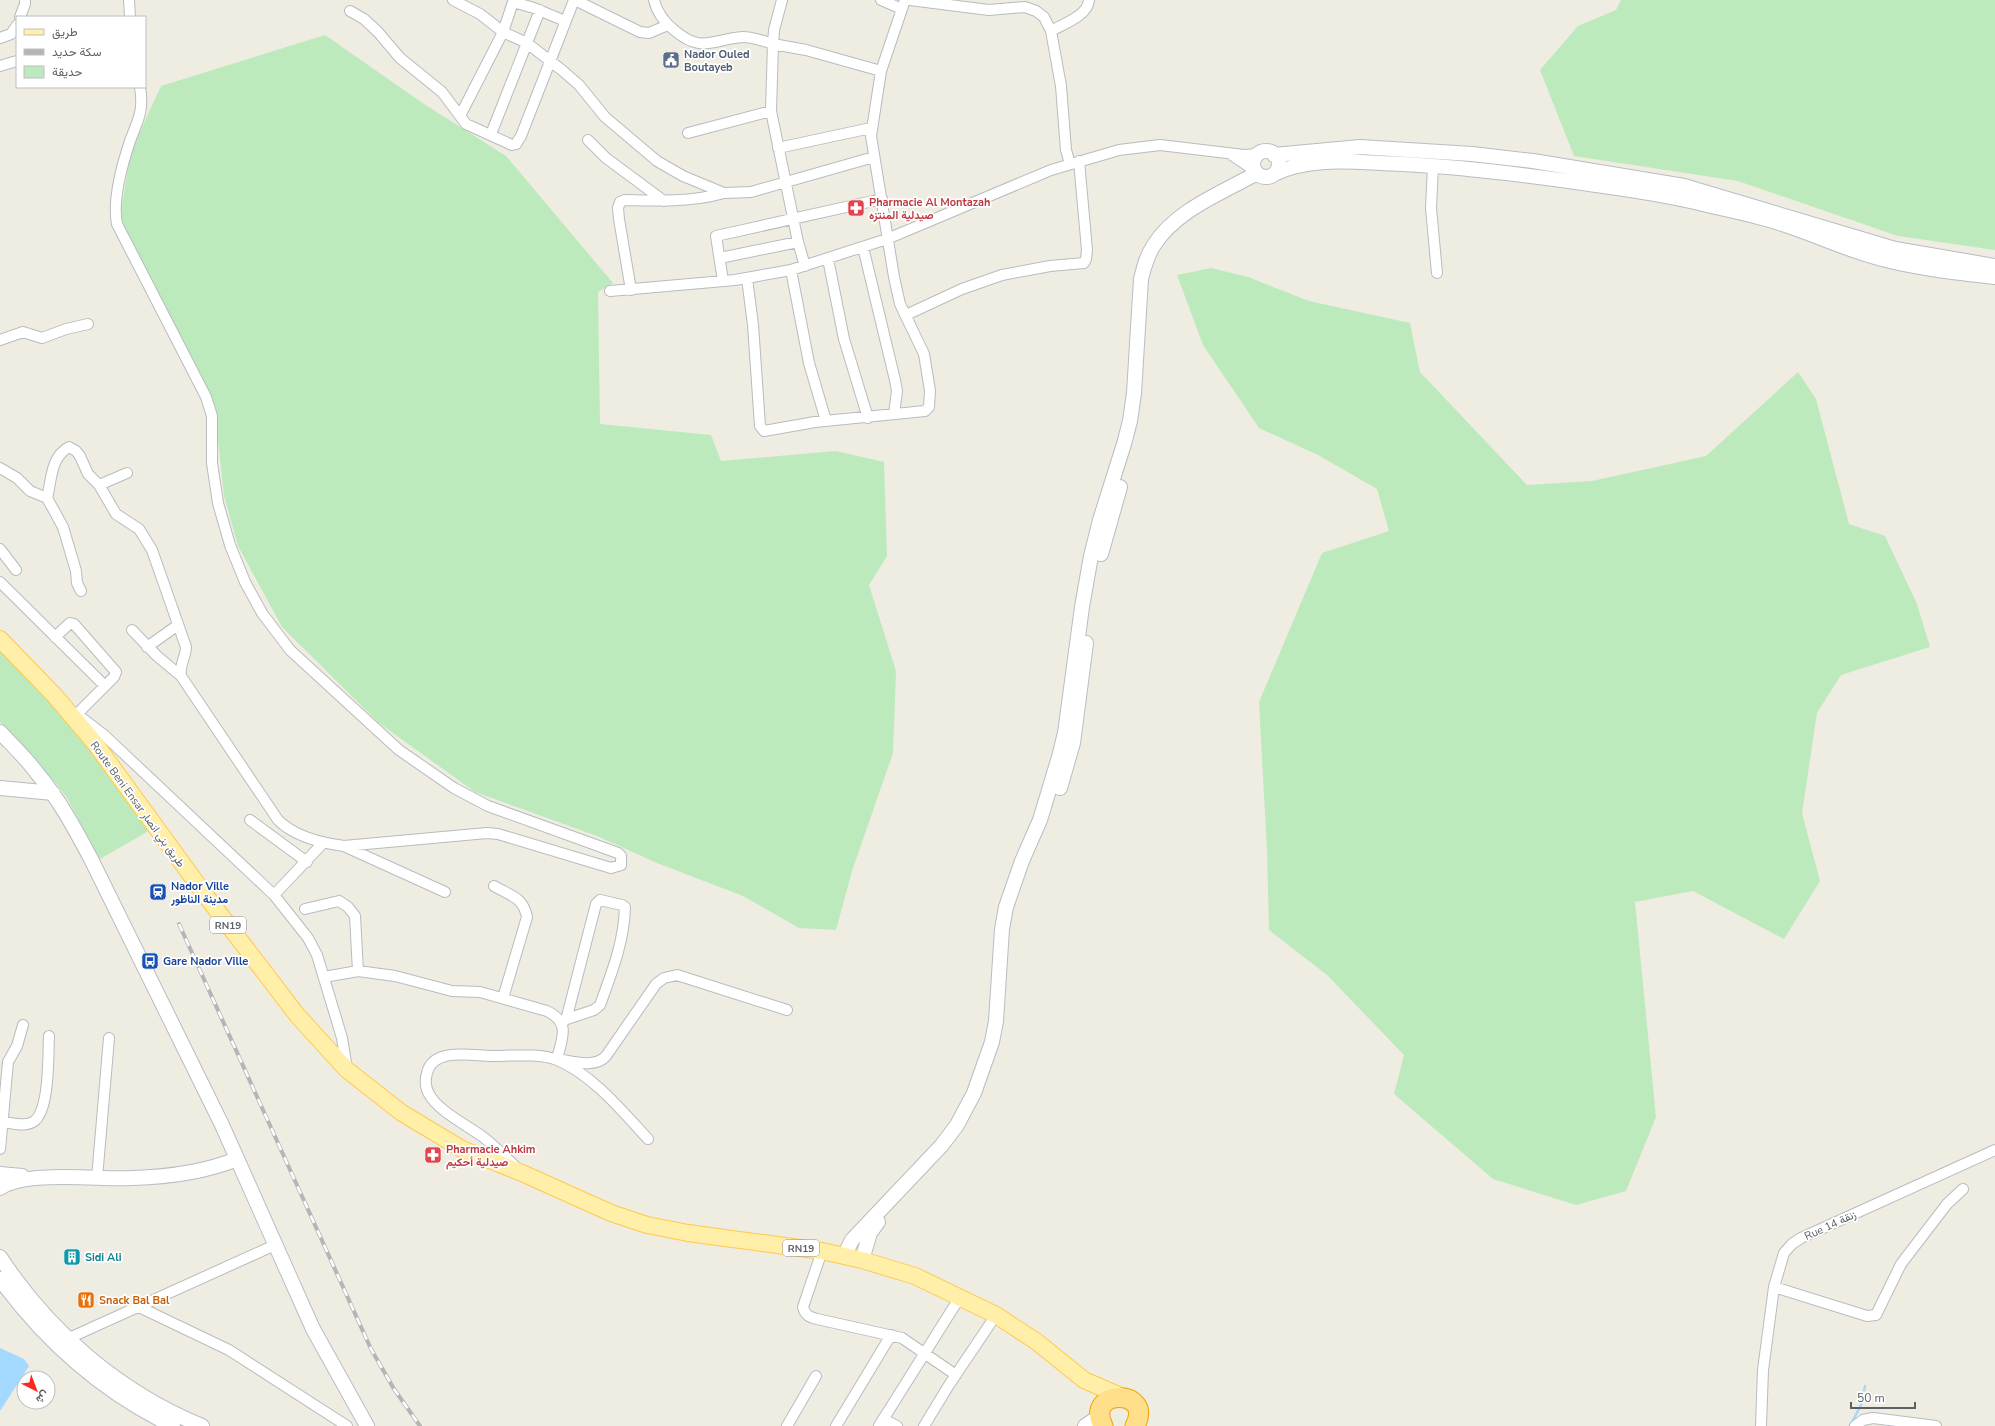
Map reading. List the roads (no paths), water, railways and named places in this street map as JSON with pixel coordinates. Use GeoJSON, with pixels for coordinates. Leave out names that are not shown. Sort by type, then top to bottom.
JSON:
{"type":"FeatureCollection","features":[{"type":"Feature","properties":{"kind":"highway"},"geometry":{"type":"LineString","coordinates":[[1101,1417],[1110,1399],[1124,1397]]}},
{"type":"Feature","properties":{"kind":"highway","name":"RN19"},"geometry":{"type":"LineString","coordinates":[[1124,1397],[1129,1399],[1137,1409],[1138,1424]]}},
{"type":"Feature","properties":{"kind":"main road","name":"Route Beni Ensar طريق بني انصار"},"geometry":{"type":"LineString","coordinates":[[0,639],[55,696],[94,742],[269,981],[297,1015],[347,1070],[402,1113],[462,1149],[522,1173],[611,1213],[647,1225],[688,1233],[822,1251],[862,1260],[915,1276],[996,1315],[1037,1342],[1084,1380],[1124,1397]]}},
{"type":"Feature","properties":{"kind":"main road","name":"Route Beni Ensar طريق بني انصار"},"geometry":{"type":"LineString","coordinates":[[1084,1380],[1101,1417]]}},
{"type":"Feature","properties":{"kind":"street"},"geometry":{"type":"LineString","coordinates":[[129,0],[130,16]]}},
{"type":"Feature","properties":{"kind":"street"},"geometry":{"type":"LineString","coordinates":[[453,0],[480,14],[503,32],[527,44],[549,62],[572,77],[605,117],[657,162],[683,176],[724,193]]}},
{"type":"Feature","properties":{"kind":"street"},"geometry":{"type":"LineString","coordinates":[[350,11],[364,19],[378,32],[400,58],[442,92],[466,124],[491,134],[512,145],[518,142],[574,0],[640,32],[649,33],[668,25]]}},
{"type":"Feature","properties":{"kind":"street"},"geometry":{"type":"LineString","coordinates":[[654,0],[661,17],[668,25],[691,42],[713,43],[744,37],[806,50],[881,71]]}},
{"type":"Feature","properties":{"kind":"street"},"geometry":{"type":"LineString","coordinates":[[782,0],[774,30],[771,111],[798,242],[805,266]]}},
{"type":"Feature","properties":{"kind":"street"},"geometry":{"type":"LineString","coordinates":[[747,278],[753,325],[761,429],[764,431],[826,421],[868,418],[925,411],[931,404],[924,354],[906,316],[897,292],[874,158],[871,128],[881,71],[904,4],[881,0]]}},
{"type":"Feature","properties":{"kind":"street"},"geometry":{"type":"LineString","coordinates":[[906,316],[962,289],[1002,275],[1050,266],[1084,263],[1087,250],[1074,162],[1066,150],[1061,86],[1049,24],[1040,13],[1014,4],[989,10],[910,0]]}},
{"type":"Feature","properties":{"kind":"street"},"geometry":{"type":"LineString","coordinates":[[1051,30],[1082,13],[1088,6],[1089,0]]}},
{"type":"Feature","properties":{"kind":"street"},"geometry":{"type":"LineString","coordinates":[[20,16],[25,2]]}},
{"type":"Feature","properties":{"kind":"street"},"geometry":{"type":"LineString","coordinates":[[25,2],[29,16]]}},
{"type":"Feature","properties":{"kind":"street"},"geometry":{"type":"LineString","coordinates":[[460,116],[503,32],[513,2],[540,10],[565,21]]}},
{"type":"Feature","properties":{"kind":"street"},"geometry":{"type":"LineString","coordinates":[[491,134],[540,10]]}},
{"type":"Feature","properties":{"kind":"street"},"geometry":{"type":"LineString","coordinates":[[0,38],[11,34],[16,27]]}},
{"type":"Feature","properties":{"kind":"street"},"geometry":{"type":"LineString","coordinates":[[0,66],[16,61]]}},
{"type":"Feature","properties":{"kind":"street"},"geometry":{"type":"LineString","coordinates":[[132,630],[147,646],[181,676],[278,820],[294,832],[323,843],[344,846],[487,833],[512,837],[611,868],[621,865],[622,861],[618,853],[488,806],[454,788],[411,759],[399,750],[290,650],[262,613],[245,582],[230,545],[218,504],[212,463],[212,416],[206,397],[117,224],[115,207],[116,196],[130,142],[141,113],[140,88]]}},
{"type":"Feature","properties":{"kind":"street"},"geometry":{"type":"LineString","coordinates":[[688,133],[771,111]]}},
{"type":"Feature","properties":{"kind":"street"},"geometry":{"type":"LineString","coordinates":[[778,148],[871,128]]}},
{"type":"Feature","properties":{"kind":"street"},"geometry":{"type":"LineString","coordinates":[[588,140],[606,158],[664,201]]}},
{"type":"Feature","properties":{"kind":"street"},"geometry":{"type":"LineString","coordinates":[[610,291],[724,281],[791,270],[887,239],[1074,162],[1111,152],[1147,145],[1183,147],[1231,154],[1258,154],[1267,152],[1274,155],[1360,147],[1472,154],[1533,160],[1576,175],[1697,202],[1787,225],[1830,243],[1884,260],[1930,270],[1978,270],[1995,266]]}},
{"type":"Feature","properties":{"kind":"street"},"geometry":{"type":"LineString","coordinates":[[1231,154],[1263,173],[1310,163],[1478,168],[1576,175]]}},
{"type":"Feature","properties":{"kind":"street"},"geometry":{"type":"LineString","coordinates":[[1258,154],[1254,161],[1263,173]]}},
{"type":"Feature","properties":{"kind":"street"},"geometry":{"type":"LineString","coordinates":[[846,1256],[852,1240],[866,1231],[942,1145],[957,1125],[974,1093],[992,1042],[996,1021],[1002,929],[1006,907],[1022,862],[1040,820],[1059,757],[1065,733],[1082,607],[1091,556],[1100,520],[1130,420],[1134,393],[1141,279],[1145,263],[1154,245],[1176,221],[1211,198],[1263,173],[1278,162],[1274,155]]}},
{"type":"Feature","properties":{"kind":"street"},"geometry":{"type":"LineString","coordinates":[[631,290],[619,219],[618,204],[625,200],[664,201],[698,199],[724,193],[745,193],[874,158]]}},
{"type":"Feature","properties":{"kind":"street"},"geometry":{"type":"LineString","coordinates":[[1433,166],[1432,208],[1437,273]]}},
{"type":"Feature","properties":{"kind":"street"},"geometry":{"type":"LineString","coordinates":[[724,281],[716,236],[882,199]]}},
{"type":"Feature","properties":{"kind":"street"},"geometry":{"type":"LineString","coordinates":[[720,258],[798,242]]}},
{"type":"Feature","properties":{"kind":"street"},"geometry":{"type":"LineString","coordinates":[[863,248],[895,380],[897,391],[894,414]]}},
{"type":"Feature","properties":{"kind":"street"},"geometry":{"type":"LineString","coordinates":[[828,259],[844,339],[868,418]]}},
{"type":"Feature","properties":{"kind":"street"},"geometry":{"type":"LineString","coordinates":[[791,270],[808,356],[826,421]]}},
{"type":"Feature","properties":{"kind":"street"},"geometry":{"type":"LineString","coordinates":[[1978,270],[1995,277]]}},
{"type":"Feature","properties":{"kind":"street"},"geometry":{"type":"LineString","coordinates":[[0,340],[22,332],[42,338],[66,329],[88,324]]}},
{"type":"Feature","properties":{"kind":"street"},"geometry":{"type":"LineString","coordinates":[[81,591],[77,583],[76,572],[64,532],[47,498],[54,462],[57,456],[69,447],[76,451],[88,474],[99,485],[116,514],[138,529],[152,550],[186,647],[186,654],[181,665],[181,676]]}},
{"type":"Feature","properties":{"kind":"street"},"geometry":{"type":"LineString","coordinates":[[0,468],[17,478],[30,491],[47,498]]}},
{"type":"Feature","properties":{"kind":"street"},"geometry":{"type":"LineString","coordinates":[[99,485],[127,473]]}},
{"type":"Feature","properties":{"kind":"street"},"geometry":{"type":"LineString","coordinates":[[0,549],[16,570]]}},
{"type":"Feature","properties":{"kind":"street"},"geometry":{"type":"LineString","coordinates":[[0,582],[105,686]]}},
{"type":"Feature","properties":{"kind":"street"},"geometry":{"type":"LineString","coordinates":[[55,637],[70,623],[74,624],[116,672],[114,677],[77,714]]}},
{"type":"Feature","properties":{"kind":"street"},"geometry":{"type":"LineString","coordinates":[[147,646],[178,625]]}},
{"type":"Feature","properties":{"kind":"street"},"geometry":{"type":"LineString","coordinates":[[55,696],[104,735],[274,896],[308,938],[317,955],[324,977],[342,1038],[347,1070]]}},
{"type":"Feature","properties":{"kind":"street"},"geometry":{"type":"LineString","coordinates":[[0,732],[38,773],[73,824],[237,1159],[313,1329],[367,1426]]}},
{"type":"Feature","properties":{"kind":"street"},"geometry":{"type":"LineString","coordinates":[[0,788],[53,794]]}},
{"type":"Feature","properties":{"kind":"street"},"geometry":{"type":"LineString","coordinates":[[250,820],[307,862]]}},
{"type":"Feature","properties":{"kind":"street"},"geometry":{"type":"LineString","coordinates":[[274,896],[323,843]]}},
{"type":"Feature","properties":{"kind":"street"},"geometry":{"type":"LineString","coordinates":[[344,846],[445,892]]}},
{"type":"Feature","properties":{"kind":"street"},"geometry":{"type":"LineString","coordinates":[[494,886],[521,902],[525,907],[527,917],[503,998]]}},
{"type":"Feature","properties":{"kind":"street"},"geometry":{"type":"LineString","coordinates":[[556,1059],[564,1034],[563,1020],[596,904],[600,900],[622,905],[625,907],[624,927],[619,950],[600,1005],[594,1010],[563,1020]]}},
{"type":"Feature","properties":{"kind":"street"},"geometry":{"type":"LineString","coordinates":[[305,909],[339,901],[348,907],[355,916],[358,971]]}},
{"type":"Feature","properties":{"kind":"street"},"geometry":{"type":"LineString","coordinates":[[324,977],[358,971],[413,979],[452,990],[480,992],[547,1010],[563,1020]]}},
{"type":"Feature","properties":{"kind":"street"},"geometry":{"type":"LineString","coordinates":[[522,1173],[484,1138],[436,1103],[426,1089],[428,1069],[435,1060],[458,1054],[532,1056],[594,1064],[602,1061],[656,984],[664,978],[677,974],[787,1010]]}},
{"type":"Feature","properties":{"kind":"street"},"geometry":{"type":"LineString","coordinates":[[0,1149],[8,1062],[17,1046],[23,1025]]}},
{"type":"Feature","properties":{"kind":"street"},"geometry":{"type":"LineString","coordinates":[[3,1122],[25,1124],[33,1122],[38,1117],[45,1100],[49,1036]]}},
{"type":"Feature","properties":{"kind":"street"},"geometry":{"type":"LineString","coordinates":[[97,1178],[109,1038]]}},
{"type":"Feature","properties":{"kind":"street"},"geometry":{"type":"LineString","coordinates":[[556,1059],[581,1074],[600,1090],[648,1139]]}},
{"type":"Feature","properties":{"kind":"street","name":"Rue 14 زنقة"},"geometry":{"type":"LineString","coordinates":[[1761,1426],[1763,1370],[1774,1287],[1784,1253],[1792,1244],[1801,1238],[1995,1150]]}},
{"type":"Feature","properties":{"kind":"street"},"geometry":{"type":"LineString","coordinates":[[0,1174],[36,1178],[134,1178],[167,1175],[214,1167],[237,1159]]}},
{"type":"Feature","properties":{"kind":"street"},"geometry":{"type":"LineString","coordinates":[[0,1188],[11,1182],[36,1178]]}},
{"type":"Feature","properties":{"kind":"street"},"geometry":{"type":"LineString","coordinates":[[1774,1287],[1867,1316],[1876,1315],[1901,1264],[1947,1204],[1963,1189]]}},
{"type":"Feature","properties":{"kind":"street"},"geometry":{"type":"LineString","coordinates":[[862,1260],[866,1231]]}},
{"type":"Feature","properties":{"kind":"street"},"geometry":{"type":"LineString","coordinates":[[67,1339],[275,1246]]}},
{"type":"Feature","properties":{"kind":"street"},"geometry":{"type":"LineString","coordinates":[[822,1251],[803,1307],[804,1313],[809,1317],[902,1338],[956,1375]]}},
{"type":"Feature","properties":{"kind":"street"},"geometry":{"type":"LineString","coordinates":[[0,1257],[24,1291],[67,1339],[134,1391],[159,1406],[202,1426]]}},
{"type":"Feature","properties":{"kind":"street"},"geometry":{"type":"LineString","coordinates":[[0,1280],[38,1326],[75,1363],[127,1401],[173,1426]]}},
{"type":"Feature","properties":{"kind":"street"},"geometry":{"type":"LineString","coordinates":[[897,1426],[881,1422],[960,1298]]}},
{"type":"Feature","properties":{"kind":"street"},"geometry":{"type":"LineString","coordinates":[[139,1307],[229,1350],[347,1426]]}},
{"type":"Feature","properties":{"kind":"street"},"geometry":{"type":"LineString","coordinates":[[926,1426],[956,1375],[996,1315]]}},
{"type":"Feature","properties":{"kind":"street"},"geometry":{"type":"LineString","coordinates":[[836,1426],[891,1335]]}},
{"type":"Feature","properties":{"kind":"street"},"geometry":{"type":"LineString","coordinates":[[787,1426],[816,1376]]}},
{"type":"Feature","properties":{"kind":"street"},"geometry":{"type":"LineString","coordinates":[[1085,1426],[1101,1417]]}},
{"type":"Feature","properties":{"kind":"street"},"geometry":{"type":"LineString","coordinates":[[1856,1426],[1863,1420],[1873,1418],[1936,1426]]}},
{"type":"Feature","properties":{"kind":"water"},"geometry":{"type":"Polygon","coordinates":[[[0,1348],[24,1359],[29,1366],[26,1370],[16,1370],[16,1386],[0,1411],[0,1348]]]}},
{"type":"Feature","properties":{"kind":"waterway"},"geometry":{"type":"LineString","coordinates":[[1850,1426],[1861,1405],[1865,1386]]}},
{"type":"Feature","properties":{"kind":"railway"},"geometry":{"type":"LineString","coordinates":[[179,924],[371,1349],[394,1389],[420,1426]]}},
{"type":"Feature","properties":{"kind":"place","name":"Nador Ouled Boutayeb"},"geometry":{"type":"Point","coordinates":[671,60]}},
{"type":"Feature","properties":{"kind":"place","name":"Pharmacie Al Montazah صيدلية المنتزه"},"geometry":{"type":"Point","coordinates":[856,208]}},
{"type":"Feature","properties":{"kind":"place","name":"Nador Ville مدينة الناظور"},"geometry":{"type":"Point","coordinates":[158,892]}},
{"type":"Feature","properties":{"kind":"place","name":"Gare Nador Ville"},"geometry":{"type":"Point","coordinates":[150,961]}},
{"type":"Feature","properties":{"kind":"place","name":"Pharmacie Ahkim صيدلية أحكيم"},"geometry":{"type":"Point","coordinates":[433,1155]}},
{"type":"Feature","properties":{"kind":"place","name":"Sidi Ali"},"geometry":{"type":"Point","coordinates":[72,1257]}},
{"type":"Feature","properties":{"kind":"place","name":"Snack Bal Bal"},"geometry":{"type":"Point","coordinates":[86,1300]}}]}
